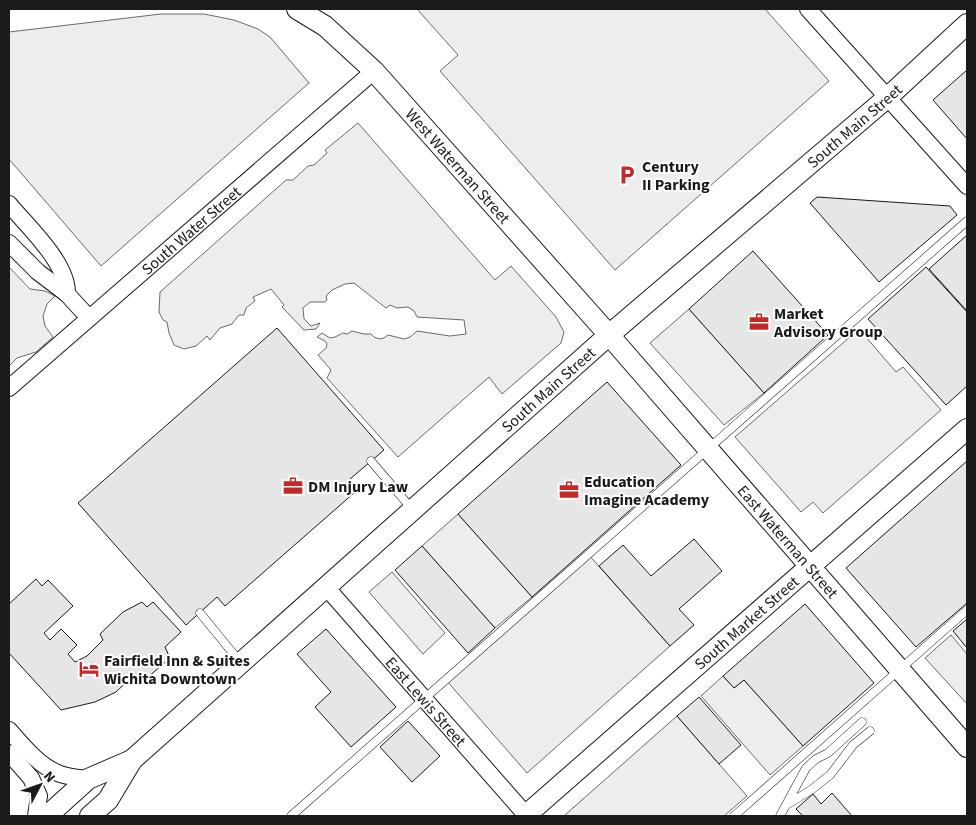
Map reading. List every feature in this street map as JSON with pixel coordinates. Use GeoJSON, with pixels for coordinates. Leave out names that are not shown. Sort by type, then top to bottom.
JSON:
{"type":"FeatureCollection","features":[{"type":"Feature","properties":{"kind":"street","name":"West Waterman Street"},"geometry":{"type":"LineString","coordinates":[[298,9],[325,26],[374,71],[609,335]]}},
{"type":"Feature","properties":{"kind":"street"},"geometry":{"type":"LineString","coordinates":[[808,9],[967,186]]}},
{"type":"Feature","properties":{"kind":"street","name":"South Main Street"},"geometry":{"type":"LineString","coordinates":[[90,816],[108,800],[132,760],[609,335],[888,97],[967,24]]}},
{"type":"Feature","properties":{"kind":"street","name":"South Water Street"},"geometry":{"type":"LineString","coordinates":[[9,388],[374,71]]}},
{"type":"Feature","properties":{"kind":"street"},"geometry":{"type":"LineString","coordinates":[[9,204],[44,245],[60,268],[68,285],[67,294]]}},
{"type":"Feature","properties":{"kind":"street"},"geometry":{"type":"LineString","coordinates":[[9,243],[38,272],[67,294],[89,318]]}},
{"type":"Feature","properties":{"kind":"street","name":"East Waterman Street"},"geometry":{"type":"LineString","coordinates":[[609,335],[967,747]]}},
{"type":"Feature","properties":{"kind":"street","name":"South Market Street"},"geometry":{"type":"LineString","coordinates":[[526,816],[967,429]]}},
{"type":"Feature","properties":{"kind":"street","name":"East Lewis Street"},"geometry":{"type":"LineString","coordinates":[[326,588],[526,816]]}},
{"type":"Feature","properties":{"kind":"street"},"geometry":{"type":"LineString","coordinates":[[9,730],[43,764],[60,774],[88,779]]}},
{"type":"Feature","properties":{"kind":"street"},"geometry":{"type":"LineString","coordinates":[[9,753],[31,778],[39,796],[36,816]]}},
{"type":"Feature","properties":{"kind":"street","name":"South Main Street"},"geometry":{"type":"LineString","coordinates":[[47,816],[88,779],[132,760]]}},
{"type":"Feature","properties":{"kind":"lane"},"geometry":{"type":"LineString","coordinates":[[291,816],[967,221]]}},
{"type":"Feature","properties":{"kind":"lane"},"geometry":{"type":"LineString","coordinates":[[371,461],[413,510]]}},
{"type":"Feature","properties":{"kind":"lane"},"geometry":{"type":"LineString","coordinates":[[734,816],[967,610]]}},
{"type":"Feature","properties":{"kind":"lane"},"geometry":{"type":"LineString","coordinates":[[200,612],[240,663]]}},
{"type":"Feature","properties":{"kind":"lane"},"geometry":{"type":"LineString","coordinates":[[780,816],[806,768],[816,758],[828,753],[862,722]]}},
{"type":"Feature","properties":{"kind":"lane"},"geometry":{"type":"LineString","coordinates":[[786,805],[811,790],[830,774],[853,745],[870,731]]}},
{"type":"Feature","properties":{"kind":"shaded area","name":"Century II Parking"},"geometry":{"type":"Polygon","coordinates":[[[417,9],[765,9],[829,81],[615,270],[440,71],[458,55],[417,9]]]}},
{"type":"Feature","properties":{"kind":"shaded area"},"geometry":{"type":"Polygon","coordinates":[[[161,14],[204,14],[234,20],[258,29],[270,37],[309,83],[101,266],[9,159],[9,32],[161,14]]]}},
{"type":"Feature","properties":{"kind":"shaded area"},"geometry":{"type":"Polygon","coordinates":[[[358,123],[495,280],[511,266],[556,317],[564,332],[561,343],[502,394],[489,377],[398,457],[327,378],[331,370],[318,355],[326,348],[327,344],[317,337],[322,333],[330,338],[352,331],[371,334],[380,339],[388,335],[404,339],[417,331],[450,336],[466,334],[464,320],[417,317],[414,311],[408,307],[397,308],[390,305],[386,308],[354,283],[345,284],[332,290],[326,296],[327,300],[325,302],[310,302],[303,308],[304,319],[311,326],[320,323],[316,329],[304,330],[282,307],[284,305],[271,289],[253,297],[255,301],[246,308],[244,315],[239,315],[232,324],[220,328],[210,340],[207,336],[196,346],[184,349],[174,345],[167,322],[163,320],[159,312],[160,292],[286,180],[293,180],[308,166],[314,165],[327,153],[325,150],[358,123]]]}},
{"type":"Feature","properties":{"kind":"shaded area"},"geometry":{"type":"Polygon","coordinates":[[[9,267],[30,289],[45,291],[55,296],[47,304],[43,316],[45,326],[53,337],[36,352],[17,358],[9,366],[9,267]]]}},
{"type":"Feature","properties":{"kind":"shaded area"},"geometry":{"type":"Polygon","coordinates":[[[689,309],[764,393],[724,425],[650,343],[689,309]]]}},
{"type":"Feature","properties":{"kind":"shaded area"},"geometry":{"type":"Polygon","coordinates":[[[859,329],[896,372],[903,367],[941,410],[823,513],[813,502],[801,512],[735,437],[859,329]]]}},
{"type":"Feature","properties":{"kind":"shaded area"},"geometry":{"type":"Polygon","coordinates":[[[458,514],[532,597],[495,628],[422,546],[458,514]]]}},
{"type":"Feature","properties":{"kind":"shaded area"},"geometry":{"type":"Polygon","coordinates":[[[588,554],[670,646],[527,773],[446,680],[588,554]]]}},
{"type":"Feature","properties":{"kind":"shaded area"},"geometry":{"type":"Polygon","coordinates":[[[392,572],[445,633],[423,654],[369,592],[392,572]]]}},
{"type":"Feature","properties":{"kind":"shaded area"},"geometry":{"type":"Polygon","coordinates":[[[951,635],[967,654],[967,704],[925,658],[951,635]]]}},
{"type":"Feature","properties":{"kind":"shaded area"},"geometry":{"type":"Polygon","coordinates":[[[723,676],[734,688],[744,680],[803,746],[770,775],[701,696],[723,676]]]}},
{"type":"Feature","properties":{"kind":"shaded area"},"geometry":{"type":"Polygon","coordinates":[[[677,716],[747,796],[724,816],[565,815],[677,716]]]}},
{"type":"Feature","properties":{"kind":"building"},"geometry":{"type":"Polygon","coordinates":[[[967,70],[967,139],[933,100],[967,70]]]}},
{"type":"Feature","properties":{"kind":"building"},"geometry":{"type":"Polygon","coordinates":[[[817,197],[950,206],[957,215],[879,282],[810,203],[817,197]]]}},
{"type":"Feature","properties":{"kind":"building"},"geometry":{"type":"Polygon","coordinates":[[[967,235],[967,311],[929,269],[967,235]]]}},
{"type":"Feature","properties":{"kind":"building","name":"Market Advisory Group"},"geometry":{"type":"Polygon","coordinates":[[[753,251],[828,335],[764,393],[689,309],[753,251]]]}},
{"type":"Feature","properties":{"kind":"building"},"geometry":{"type":"Polygon","coordinates":[[[926,267],[967,312],[967,386],[946,405],[868,319],[926,267]]]}},
{"type":"Feature","properties":{"kind":"building"},"geometry":{"type":"Polygon","coordinates":[[[277,328],[384,450],[350,479],[358,488],[354,493],[225,606],[217,597],[186,625],[78,503],[277,328]]]}},
{"type":"Feature","properties":{"kind":"building","name":"Education Imagine Academy"},"geometry":{"type":"Polygon","coordinates":[[[607,382],[681,465],[532,597],[458,514],[607,382]]]}},
{"type":"Feature","properties":{"kind":"building"},"geometry":{"type":"Polygon","coordinates":[[[967,461],[967,603],[916,647],[846,568],[967,461]]]}},
{"type":"Feature","properties":{"kind":"building"},"geometry":{"type":"Polygon","coordinates":[[[694,539],[722,571],[679,609],[694,625],[670,646],[599,566],[623,545],[651,576],[694,539]]]}},
{"type":"Feature","properties":{"kind":"building"},"geometry":{"type":"Polygon","coordinates":[[[422,546],[495,628],[468,653],[395,570],[422,546]]]}},
{"type":"Feature","properties":{"kind":"building"},"geometry":{"type":"Polygon","coordinates":[[[36,579],[42,586],[48,580],[73,606],[44,633],[50,640],[61,629],[77,645],[68,654],[75,662],[87,656],[103,640],[100,634],[123,612],[142,602],[147,607],[153,602],[181,632],[165,647],[170,658],[147,678],[134,675],[116,692],[95,702],[61,710],[9,653],[9,604],[36,579]]]}},
{"type":"Feature","properties":{"kind":"building"},"geometry":{"type":"Polygon","coordinates":[[[805,604],[874,683],[803,746],[744,680],[734,688],[723,676],[805,604]]]}},
{"type":"Feature","properties":{"kind":"building"},"geometry":{"type":"Polygon","coordinates":[[[967,619],[967,648],[953,631],[967,619]]]}},
{"type":"Feature","properties":{"kind":"building"},"geometry":{"type":"Polygon","coordinates":[[[326,629],[396,707],[351,747],[315,707],[331,692],[297,654],[326,629]]]}},
{"type":"Feature","properties":{"kind":"building"},"geometry":{"type":"Polygon","coordinates":[[[699,697],[741,745],[719,764],[677,716],[699,697]]]}},
{"type":"Feature","properties":{"kind":"building"},"geometry":{"type":"Polygon","coordinates":[[[408,721],[440,756],[412,782],[380,747],[408,721]]]}},
{"type":"Feature","properties":{"kind":"building"},"geometry":{"type":"Polygon","coordinates":[[[832,793],[852,816],[803,816],[796,809],[813,794],[821,804],[832,793]]]}},
{"type":"Feature","properties":{"kind":"place","name":"Century II Parking"},"geometry":{"type":"Point","coordinates":[627,175]}},
{"type":"Feature","properties":{"kind":"place","name":"Market Advisory Group"},"geometry":{"type":"Point","coordinates":[759,322]}},
{"type":"Feature","properties":{"kind":"place","name":"DM Injury Law"},"geometry":{"type":"Point","coordinates":[293,486]}},
{"type":"Feature","properties":{"kind":"place","name":"Education Imagine Academy"},"geometry":{"type":"Point","coordinates":[569,490]}},
{"type":"Feature","properties":{"kind":"place","name":"Fairfield Inn & Suites Wichita Downtown"},"geometry":{"type":"Point","coordinates":[89,669]}}]}
